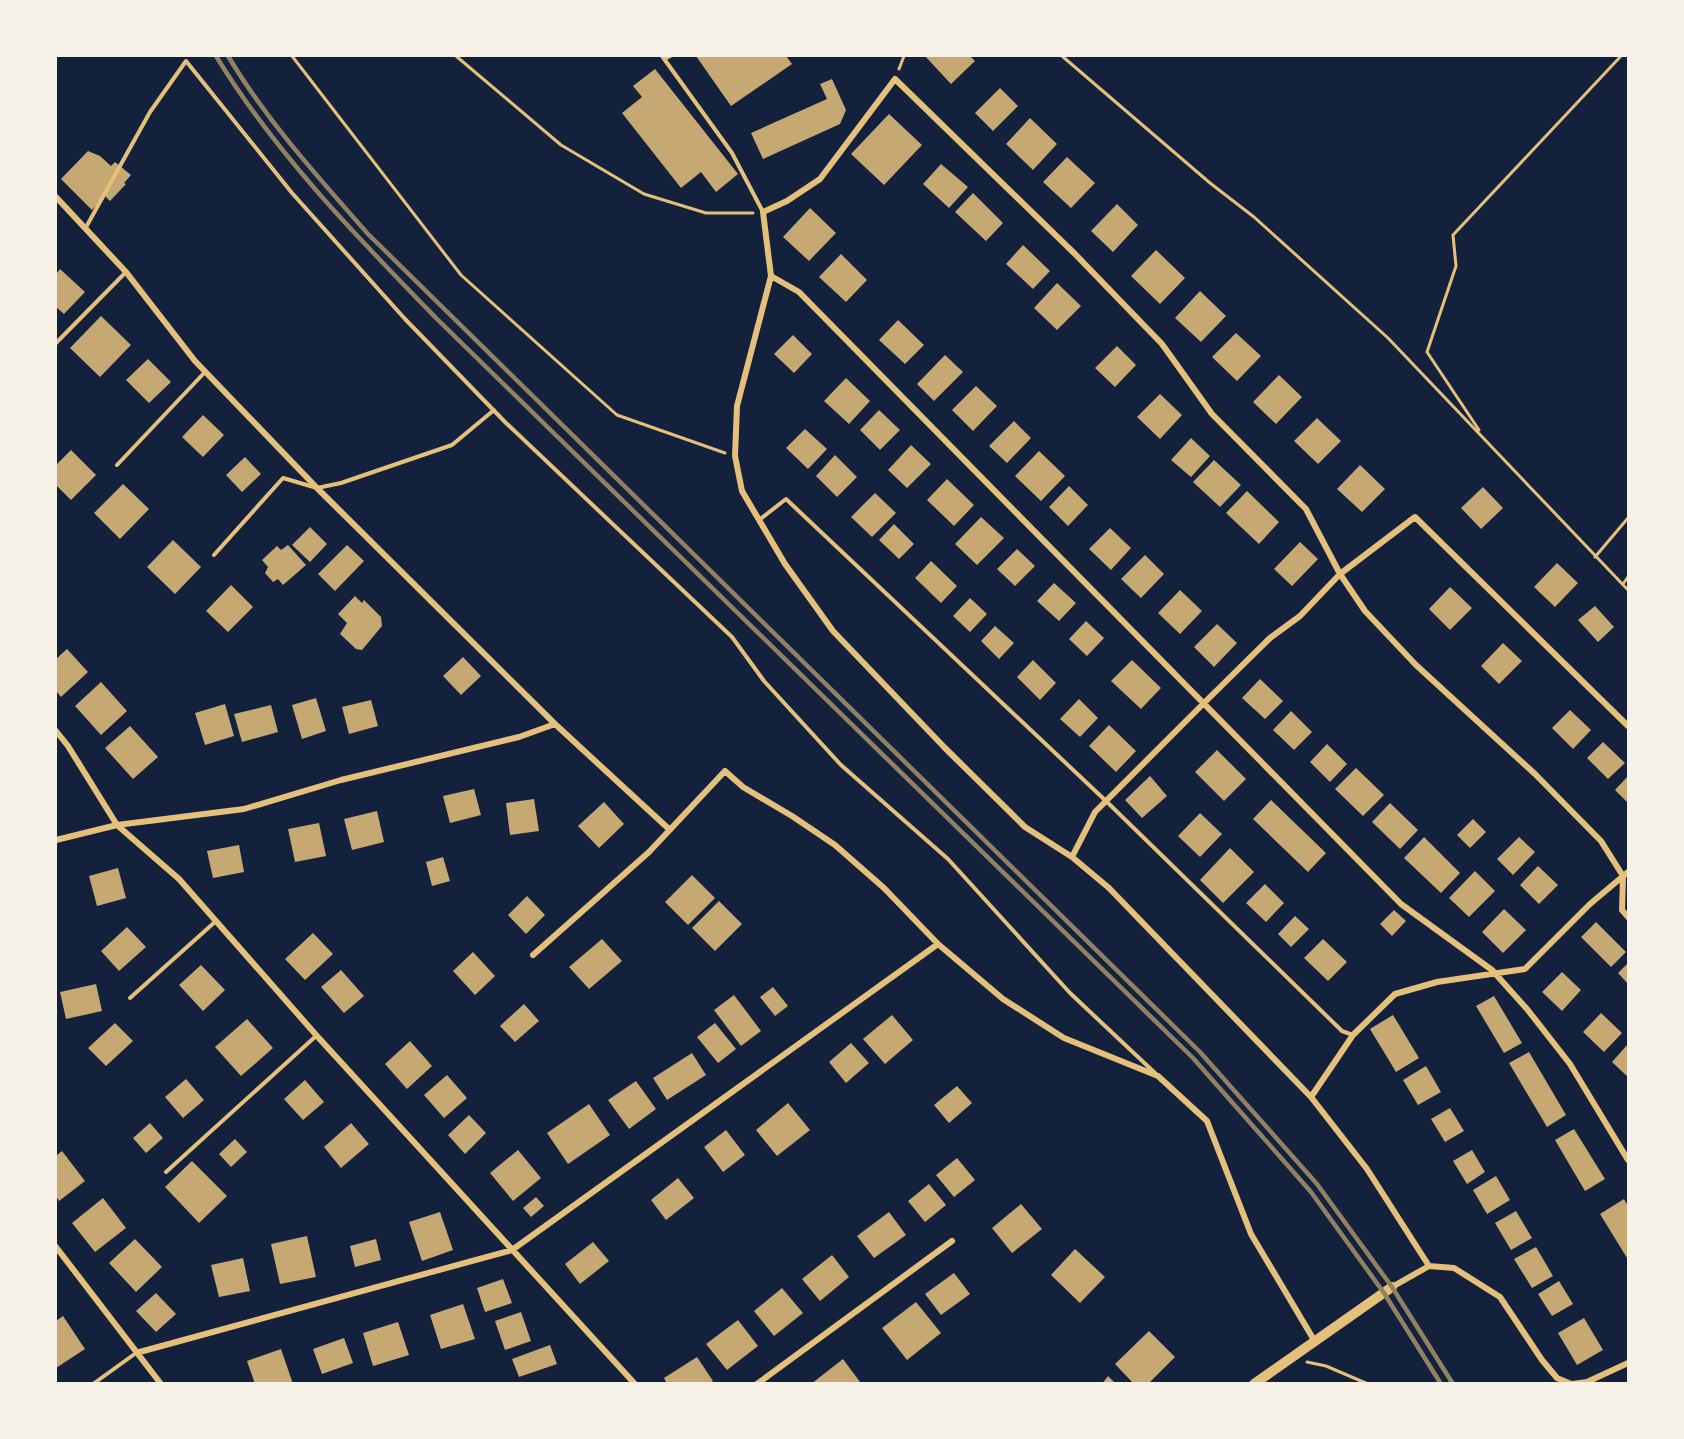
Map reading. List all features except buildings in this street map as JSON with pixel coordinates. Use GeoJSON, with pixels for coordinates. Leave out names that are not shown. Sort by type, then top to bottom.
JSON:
{"type":"FeatureCollection","features":[{"type":"Feature","properties":{"kind":"street"},"geometry":{"type":"LineString","coordinates":[[1429,1266],[1367,1169],[1311,1097],[1124,903],[1071,857],[1025,827],[945,748],[833,631],[785,564],[742,491],[735,456],[737,406],[771,276],[764,213],[820,179],[895,79],[1067,246],[1161,344],[1212,414],[1306,509],[1340,574],[1365,611],[1416,665],[1535,774],[1601,841],[1626,874],[1622,910],[1629,916]]}},
{"type":"Feature","properties":{"kind":"street"},"geometry":{"type":"LineString","coordinates":[[56,197],[126,272],[205,372],[317,488],[555,724],[670,830]]}},
{"type":"Feature","properties":{"kind":"street"},"geometry":{"type":"LineString","coordinates":[[771,276],[799,292],[1401,904],[1496,975],[1527,1009],[1570,1064],[1629,1160]]}},
{"type":"Feature","properties":{"kind":"street"},"geometry":{"type":"LineString","coordinates":[[1071,857],[1095,812],[1204,703],[1270,638],[1300,616],[1340,574],[1415,517],[1629,726]]}},
{"type":"Feature","properties":{"kind":"street"},"geometry":{"type":"LineString","coordinates":[[56,840],[117,825],[244,808],[341,780],[519,737],[555,724]]}},
{"type":"Feature","properties":{"kind":"street"},"geometry":{"type":"LineString","coordinates":[[56,731],[68,746],[117,825],[179,879],[317,1036],[635,1383]]}},
{"type":"Feature","properties":{"kind":"street"},"geometry":{"type":"LineString","coordinates":[[533,955],[649,852],[725,771],[743,787],[835,845],[884,888],[938,944],[1003,999],[1064,1038],[1158,1076],[1207,1121],[1251,1234],[1314,1340]]}},
{"type":"Feature","properties":{"kind":"street"},"geometry":{"type":"LineString","coordinates":[[1311,1097],[1353,1035],[1395,994],[1437,982],[1526,969],[1590,904],[1626,874]]}},
{"type":"Feature","properties":{"kind":"street"},"geometry":{"type":"LineString","coordinates":[[136,1353],[512,1250],[938,944]]}},
{"type":"Feature","properties":{"kind":"street"},"geometry":{"type":"LineString","coordinates":[[757,1383],[952,1241]]}},
{"type":"Feature","properties":{"kind":"street"},"geometry":{"type":"LineString","coordinates":[[56,1247],[161,1383]]}},
{"type":"Feature","properties":{"kind":"street"},"geometry":{"type":"LineString","coordinates":[[1254,1383],[1392,1287],[1429,1266],[1454,1268],[1500,1297],[1556,1381],[1587,1382],[1629,1363]]}},
{"type":"Feature","properties":{"kind":"lane"},"geometry":{"type":"LineString","coordinates":[[183,56],[292,193],[405,318],[494,410],[732,637],[764,681],[841,765],[948,859],[1070,993],[1158,1076]]}},
{"type":"Feature","properties":{"kind":"lane"},"geometry":{"type":"LineString","coordinates":[[670,56],[663,57],[732,153],[764,213]]}},
{"type":"Feature","properties":{"kind":"lane"},"geometry":{"type":"LineString","coordinates":[[86,229],[150,112],[186,61]]}},
{"type":"Feature","properties":{"kind":"lane"},"geometry":{"type":"LineString","coordinates":[[56,343],[126,272]]}},
{"type":"Feature","properties":{"kind":"lane"},"geometry":{"type":"LineString","coordinates":[[117,465],[205,372]]}},
{"type":"Feature","properties":{"kind":"lane"},"geometry":{"type":"LineString","coordinates":[[214,555],[283,478],[317,488],[341,483],[452,445],[494,410]]}},
{"type":"Feature","properties":{"kind":"lane"},"geometry":{"type":"LineString","coordinates":[[759,520],[786,499],[1106,801],[1342,1031],[1353,1035]]}},
{"type":"Feature","properties":{"kind":"lane"},"geometry":{"type":"LineString","coordinates":[[130,998],[216,921]]}},
{"type":"Feature","properties":{"kind":"lane"},"geometry":{"type":"LineString","coordinates":[[166,1172],[317,1036]]}},
{"type":"Feature","properties":{"kind":"lane"},"geometry":{"type":"LineString","coordinates":[[93,1383],[136,1353]]}},
{"type":"Feature","properties":{"kind":"path"},"geometry":{"type":"LineString","coordinates":[[292,56],[461,275],[617,415],[735,456]]}},
{"type":"Feature","properties":{"kind":"path"},"geometry":{"type":"LineString","coordinates":[[456,56],[561,145],[644,194],[705,213],[764,213]]}},
{"type":"Feature","properties":{"kind":"path"},"geometry":{"type":"LineString","coordinates":[[895,79],[904,56]]}},
{"type":"Feature","properties":{"kind":"path"},"geometry":{"type":"LineString","coordinates":[[1062,56],[1210,183],[1254,217],[1371,322],[1629,590]]}},
{"type":"Feature","properties":{"kind":"path"},"geometry":{"type":"LineString","coordinates":[[1483,436],[1427,352],[1456,266],[1453,235],[1622,56]]}},
{"type":"Feature","properties":{"kind":"path"},"geometry":{"type":"LineString","coordinates":[[1595,557],[1629,518]]}},
{"type":"Feature","properties":{"kind":"path"},"geometry":{"type":"LineString","coordinates":[[1623,584],[1629,577]]}},
{"type":"Feature","properties":{"kind":"path"},"geometry":{"type":"LineString","coordinates":[[1285,1361],[1303,1361],[1326,1366],[1368,1383]]}},
{"type":"Feature","properties":{"kind":"railway"},"geometry":{"type":"LineString","coordinates":[[216,56],[264,126],[318,193],[436,318],[1193,1058],[1311,1192],[1384,1293],[1441,1384]]}},
{"type":"Feature","properties":{"kind":"railway"},"geometry":{"type":"LineString","coordinates":[[228,56],[276,126],[368,234],[1200,1052],[1317,1184],[1392,1287],[1453,1384]]}}]}
